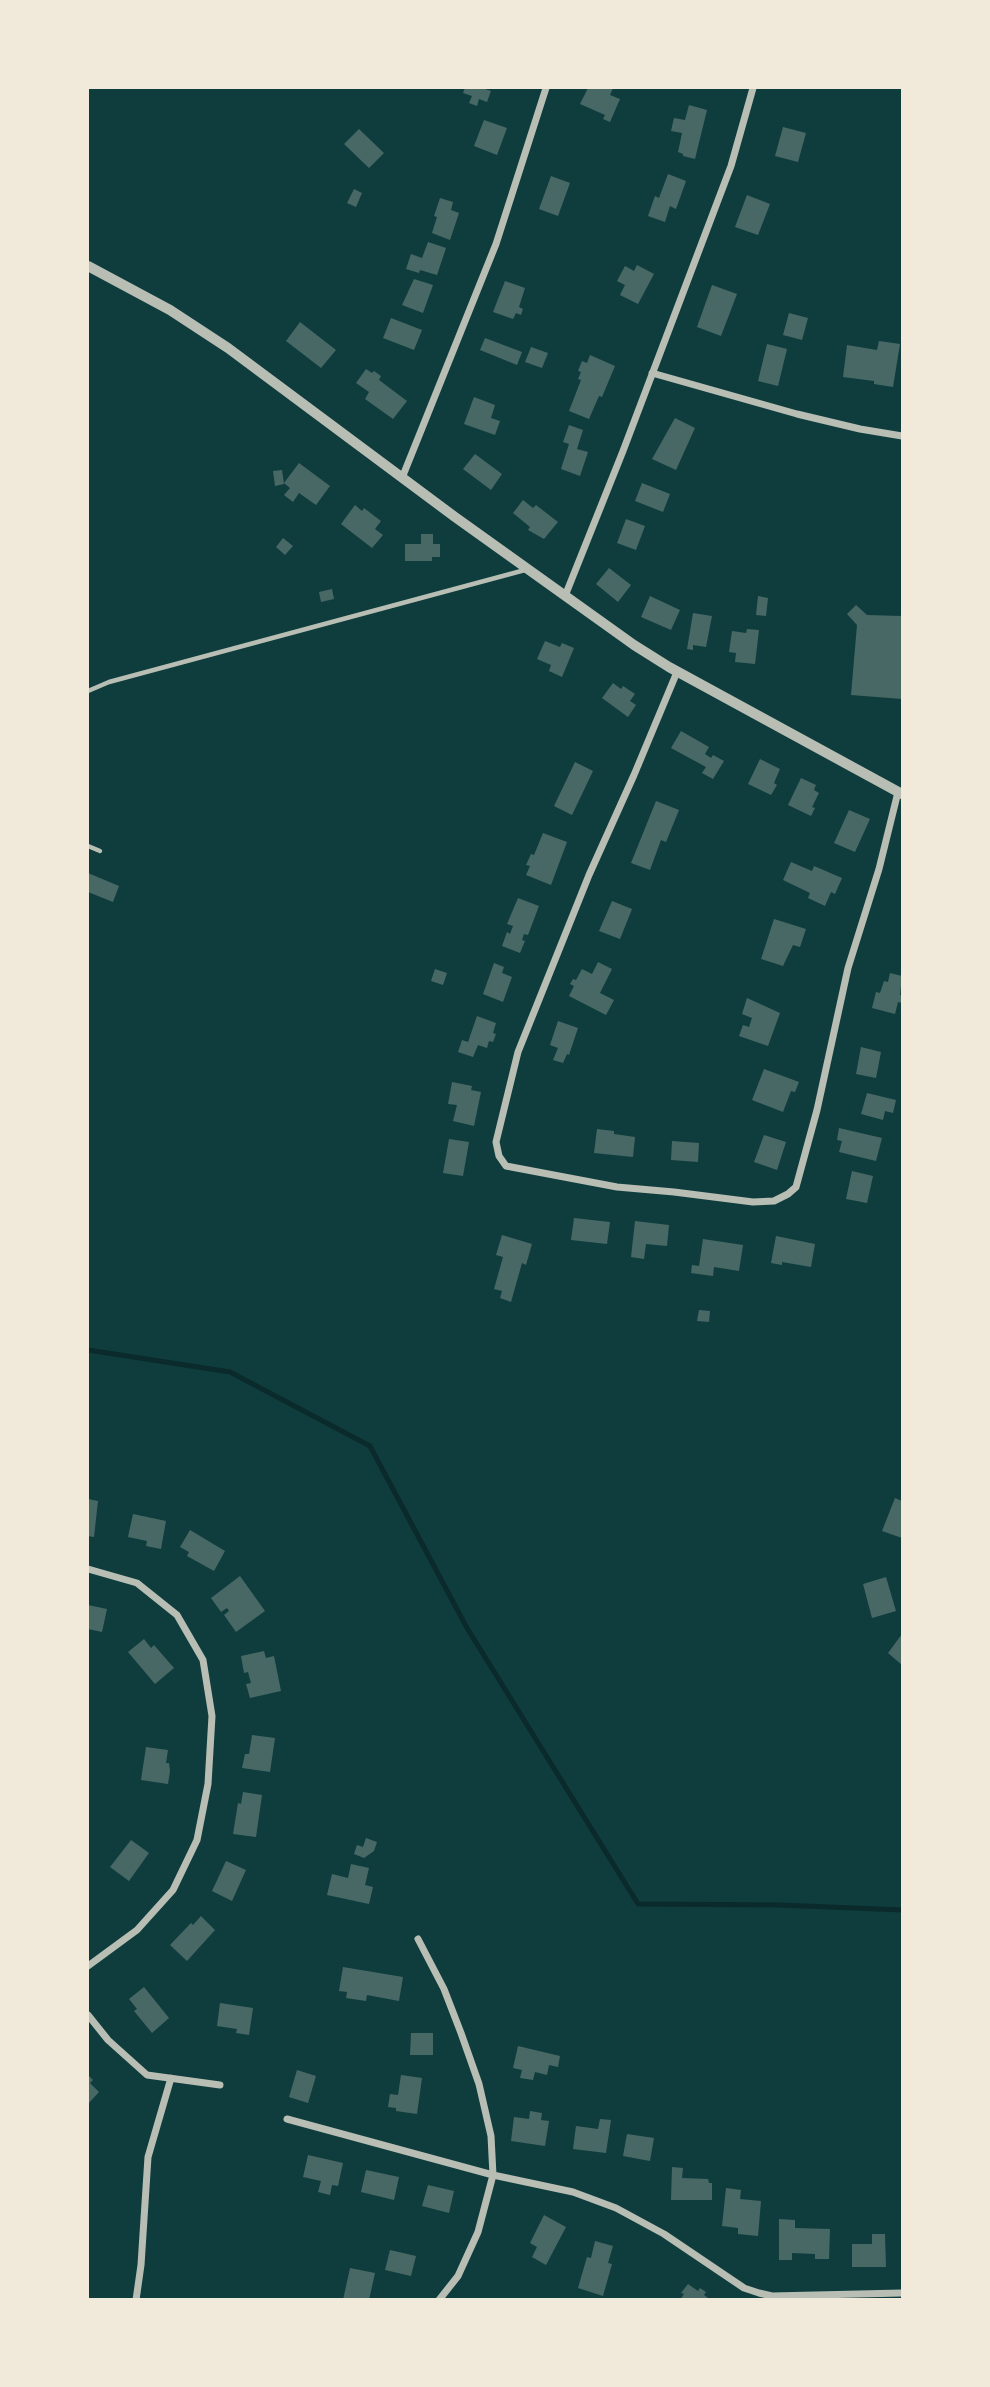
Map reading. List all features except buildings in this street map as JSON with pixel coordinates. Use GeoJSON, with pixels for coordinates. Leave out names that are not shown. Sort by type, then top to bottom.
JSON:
{"type":"FeatureCollection","features":[{"type":"Feature","properties":{"kind":"street"},"geometry":{"type":"LineString","coordinates":[[402,478],[496,244],[546,88]]}},
{"type":"Feature","properties":{"kind":"street"},"geometry":{"type":"LineString","coordinates":[[565,596],[730,166],[754,88]]}},
{"type":"Feature","properties":{"kind":"street"},"geometry":{"type":"LineString","coordinates":[[88,266],[139,292],[201,330],[634,645],[677,672],[900,793],[848,968],[802,1171],[796,1187],[774,1201],[753,1202],[617,1187],[522,1171],[506,1166],[499,1156],[496,1142],[518,1052],[589,876],[677,672]]}},
{"type":"Feature","properties":{"kind":"street"},"geometry":{"type":"LineString","coordinates":[[652,373],[785,411],[902,436]]}},
{"type":"Feature","properties":{"kind":"street"},"geometry":{"type":"LineString","coordinates":[[88,1569],[137,1583],[177,1615],[203,1660],[212,1716],[208,1784],[197,1840],[173,1890],[137,1930],[88,1966]]}},
{"type":"Feature","properties":{"kind":"street"},"geometry":{"type":"LineString","coordinates":[[418,1939],[444,1989],[479,2084],[491,2136],[493,2175],[478,2232],[458,2276],[439,2300]]}},
{"type":"Feature","properties":{"kind":"street"},"geometry":{"type":"LineString","coordinates":[[88,2015],[108,2040],[147,2075],[220,2085]]}},
{"type":"Feature","properties":{"kind":"street"},"geometry":{"type":"LineString","coordinates":[[136,2300],[148,2157],[171,2078]]}},
{"type":"Feature","properties":{"kind":"street"},"geometry":{"type":"LineString","coordinates":[[286,2119],[493,2175],[573,2192],[616,2208],[664,2234],[759,2296],[902,2293]]}},
{"type":"Feature","properties":{"kind":"lane"},"geometry":{"type":"LineString","coordinates":[[88,691],[109,682],[527,569]]}},
{"type":"Feature","properties":{"kind":"lane"},"geometry":{"type":"LineString","coordinates":[[88,846],[100,851]]}},
{"type":"Feature","properties":{"kind":"waterway"},"geometry":{"type":"LineString","coordinates":[[88,1350],[230,1372],[370,1446],[467,1628],[638,1904],[780,1905],[902,1910]]}}]}
